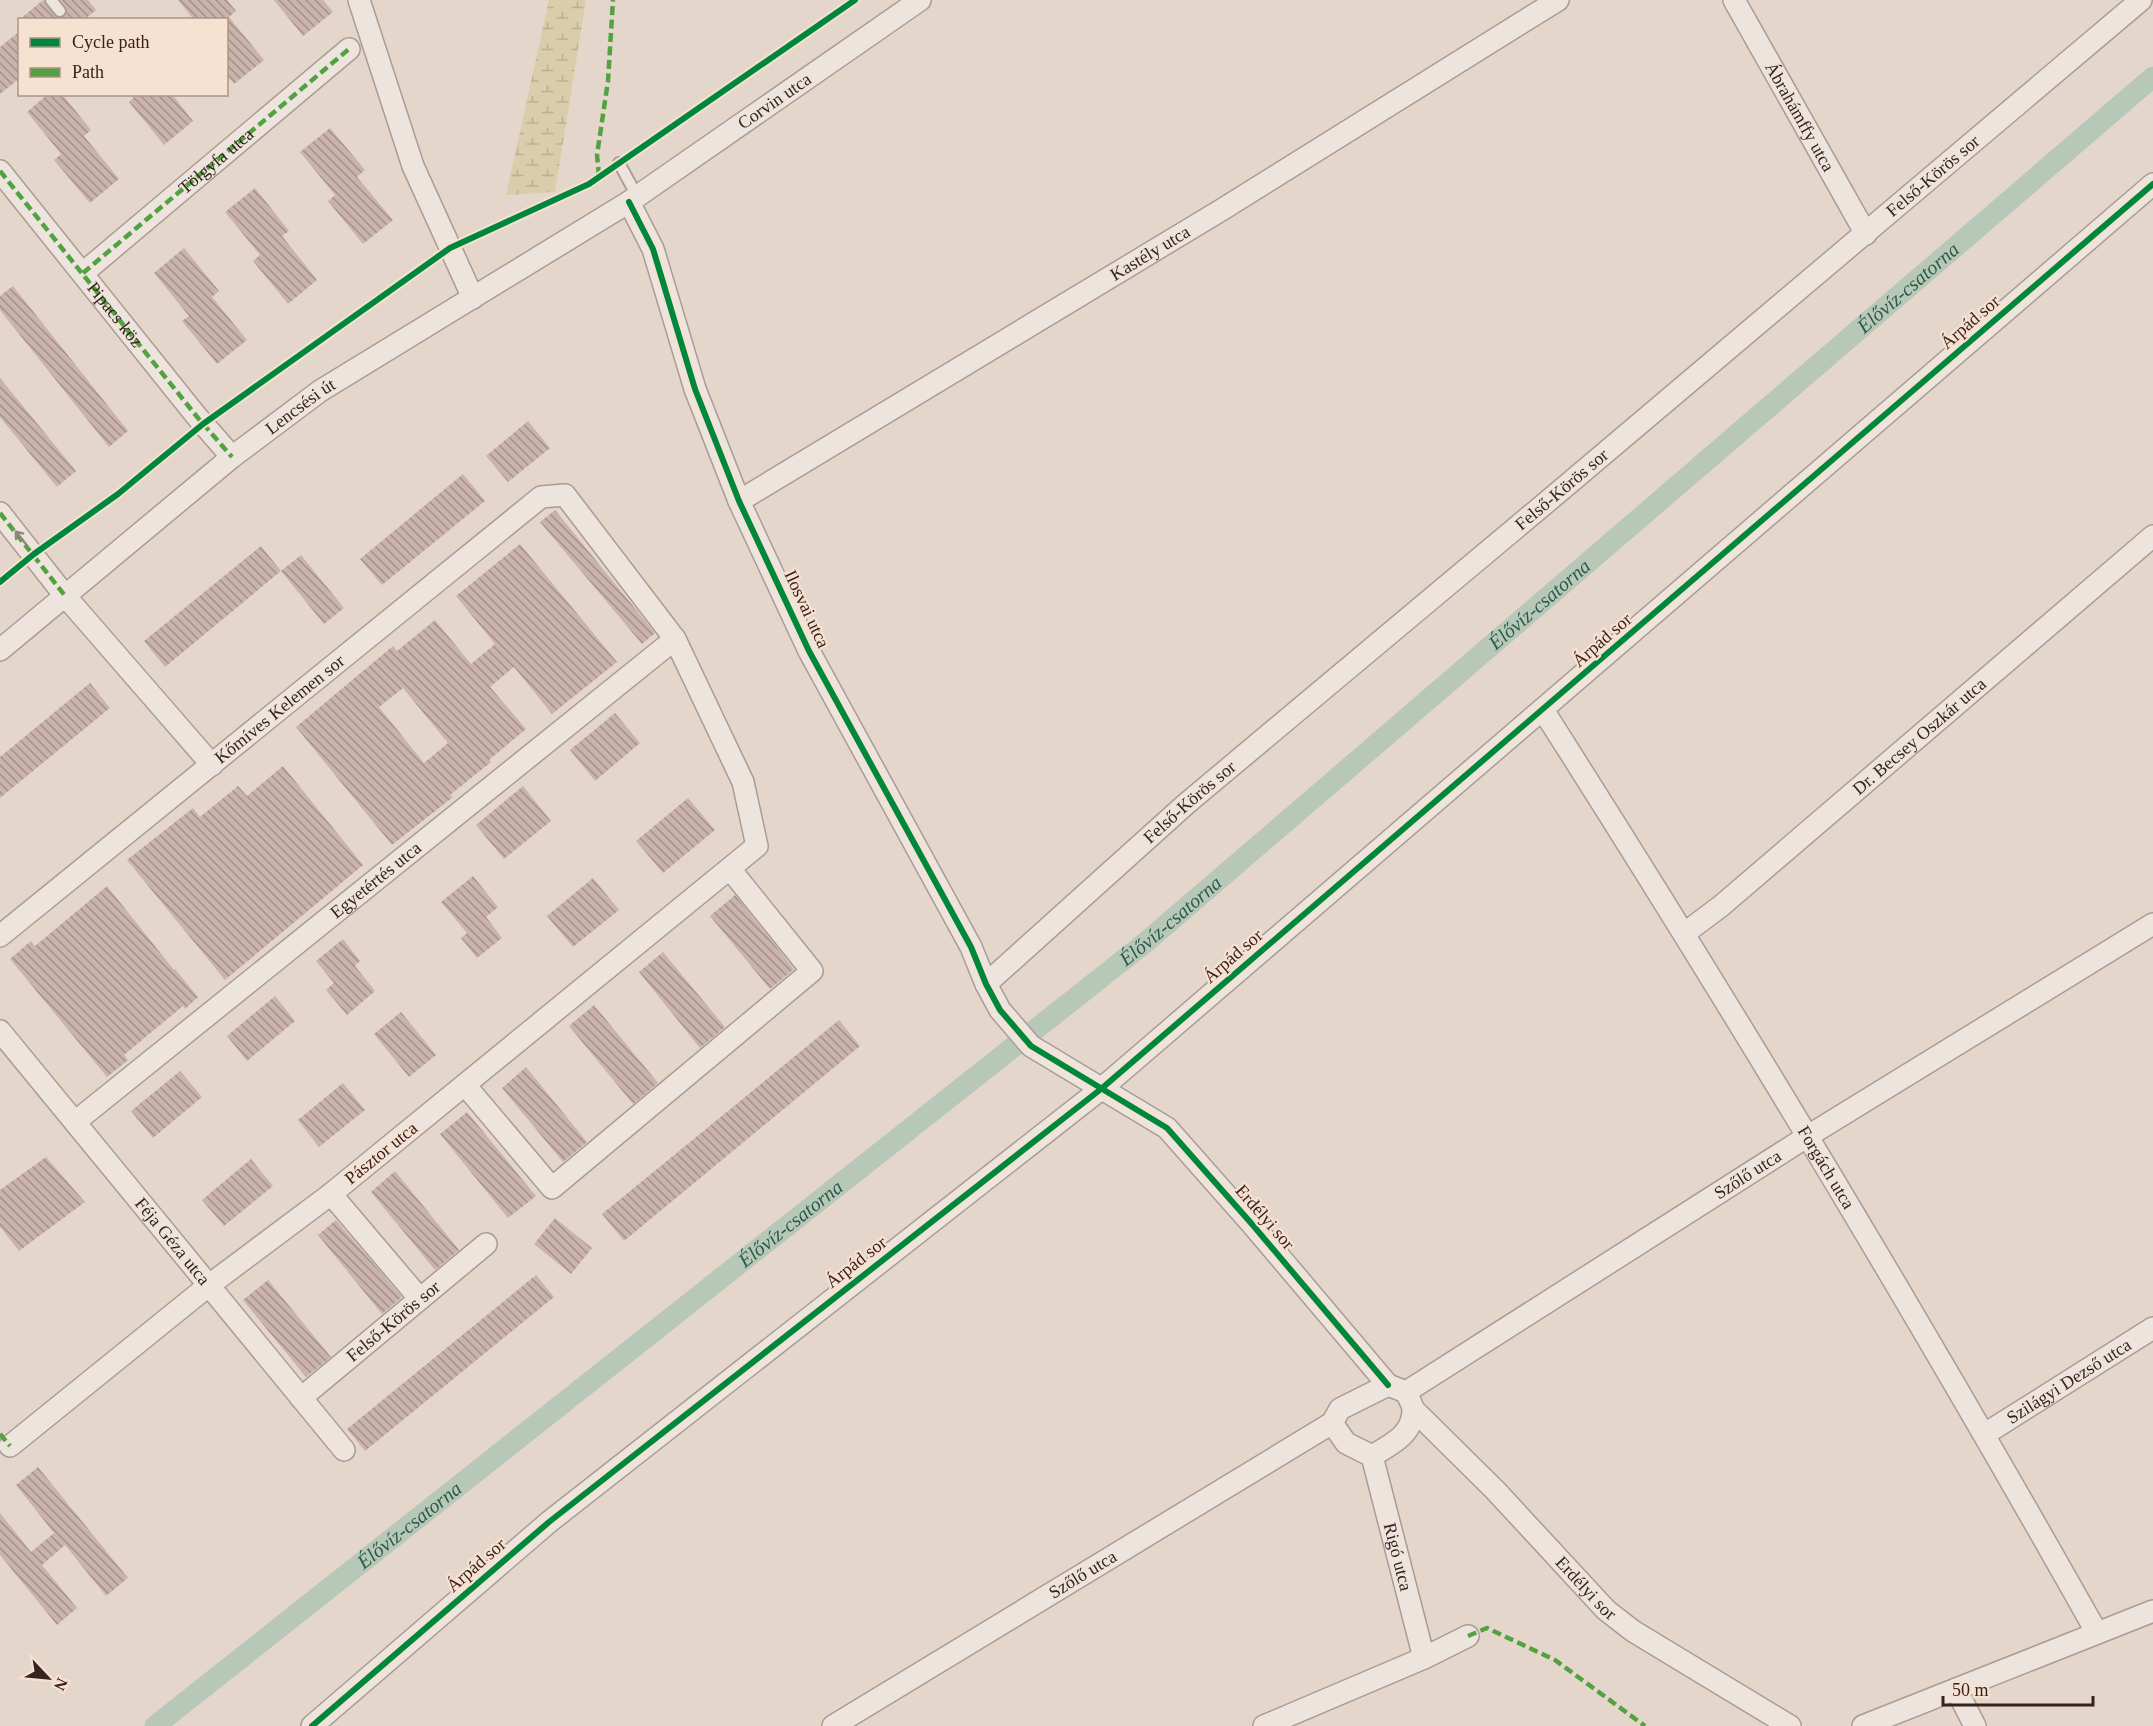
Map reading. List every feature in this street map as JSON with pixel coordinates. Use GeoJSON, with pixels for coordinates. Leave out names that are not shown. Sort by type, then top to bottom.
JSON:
{"type":"FeatureCollection","features":[{"type":"Feature","properties":{"kind":"street"},"geometry":{"type":"LineString","coordinates":[[359,0],[413,166],[473,298]]}},
{"type":"Feature","properties":{"kind":"street","name":"Corvin utca"},"geometry":{"type":"LineString","coordinates":[[633,199],[920,0]]}},
{"type":"Feature","properties":{"kind":"street","name":"Kastély utca"},"geometry":{"type":"LineString","coordinates":[[740,501],[1223,209],[1558,0]]}},
{"type":"Feature","properties":{"kind":"street","name":"Ábrahámffy utca"},"geometry":{"type":"LineString","coordinates":[[1734,0],[1866,234]]}},
{"type":"Feature","properties":{"kind":"street","name":"Felső-Körös sor"},"geometry":{"type":"LineString","coordinates":[[986,984],[1186,804],[1866,234],[2141,0]]}},
{"type":"Feature","properties":{"kind":"street","name":"Tölgyfa utca"},"geometry":{"type":"LineString","coordinates":[[83,273],[349,49]]}},
{"type":"Feature","properties":{"kind":"street","name":"Pipacs köz"},"geometry":{"type":"LineString","coordinates":[[0,171],[198,418],[232,457]]}},
{"type":"Feature","properties":{"kind":"street","name":"Árpád sor"},"geometry":{"type":"LineString","coordinates":[[312,1726],[549,1522],[1101,1089],[2153,184]]}},
{"type":"Feature","properties":{"kind":"street","name":"Lencsési út"},"geometry":{"type":"LineString","coordinates":[[0,650],[232,457],[320,391],[633,199]]}},
{"type":"Feature","properties":{"kind":"street","name":"Ilosvai utca"},"geometry":{"type":"LineString","coordinates":[[633,199],[653,249],[695,389],[740,501],[809,651],[971,947],[986,984],[1000,1010],[1031,1046]]}},
{"type":"Feature","properties":{"kind":"street","name":"Kőmíves Kelemen sor"},"geometry":{"type":"LineString","coordinates":[[0,936],[541,497],[565,495],[675,639]]}},
{"type":"Feature","properties":{"kind":"street"},"geometry":{"type":"LineString","coordinates":[[0,513],[66,597],[212,765]]}},
{"type":"Feature","properties":{"kind":"street","name":"Dr. Becsey Oszkár utca"},"geometry":{"type":"LineString","coordinates":[[1685,933],[1721,906],[2153,536]]}},
{"type":"Feature","properties":{"kind":"street","name":"Pásztor utca"},"geometry":{"type":"LineString","coordinates":[[5,1450],[208,1286],[331,1194],[757,846],[743,782],[675,639]]}},
{"type":"Feature","properties":{"kind":"street","name":"Egyetértés utca"},"geometry":{"type":"LineString","coordinates":[[75,1122],[675,639]]}},
{"type":"Feature","properties":{"kind":"street","name":"Forgách utca"},"geometry":{"type":"LineString","coordinates":[[1543,710],[1685,933],[1808,1136],[1985,1434],[2097,1633]]}},
{"type":"Feature","properties":{"kind":"street"},"geometry":{"type":"LineString","coordinates":[[465,1084],[552,1188],[812,971],[730,869]]}},
{"type":"Feature","properties":{"kind":"street","name":"Szőlő utca"},"geometry":{"type":"LineString","coordinates":[[833,1726],[1332,1423],[1340,1409],[1402,1395],[1808,1136],[2153,924]]}},
{"type":"Feature","properties":{"kind":"street","name":"Féja Géza utca"},"geometry":{"type":"LineString","coordinates":[[0,1030],[344,1450]]}},
{"type":"Feature","properties":{"kind":"street","name":"Erdélyi sor"},"geometry":{"type":"LineString","coordinates":[[1031,1046],[1167,1128],[1402,1395],[1495,1490],[1606,1610],[1633,1630],[1790,1726]]}},
{"type":"Feature","properties":{"kind":"street"},"geometry":{"type":"LineString","coordinates":[[331,1194],[420,1299]]}},
{"type":"Feature","properties":{"kind":"street","name":"Felső-Körös sor"},"geometry":{"type":"LineString","coordinates":[[301,1398],[486,1244]]}},
{"type":"Feature","properties":{"kind":"street","name":"Szilágyi Dezső utca"},"geometry":{"type":"LineString","coordinates":[[1985,1434],[2153,1328]]}},
{"type":"Feature","properties":{"kind":"street"},"geometry":{"type":"LineString","coordinates":[[1332,1423],[1346,1443],[1372,1456],[1400,1439],[1409,1425],[1402,1395]]}},
{"type":"Feature","properties":{"kind":"street","name":"Rigó utca"},"geometry":{"type":"LineString","coordinates":[[1372,1456],[1424,1658]]}},
{"type":"Feature","properties":{"kind":"street"},"geometry":{"type":"LineString","coordinates":[[1863,1726],[2153,1611]]}},
{"type":"Feature","properties":{"kind":"street"},"geometry":{"type":"LineString","coordinates":[[1264,1726],[1424,1658],[1468,1636]]}},
{"type":"Feature","properties":{"kind":"street"},"geometry":{"type":"LineString","coordinates":[[1956,1689],[1975,1726]]}},
{"type":"Feature","properties":{"kind":"lane"},"geometry":{"type":"LineString","coordinates":[[51,0],[60,11]]}},
{"type":"Feature","properties":{"kind":"lane"},"geometry":{"type":"LineString","coordinates":[[619,163],[633,199]]}},
{"type":"Feature","properties":{"kind":"green space"},"geometry":{"type":"Polygon","coordinates":[[[549,0],[586,0],[555,192],[506,195],[549,0]]]}},
{"type":"Feature","properties":{"kind":"building"},"geometry":{"type":"Polygon","coordinates":[[[43,0],[58,18],[21,18],[43,0]]]}},
{"type":"Feature","properties":{"kind":"building"},"geometry":{"type":"Polygon","coordinates":[[[61,0],[88,0],[96,10],[86,18],[58,18],[64,17],[67,13],[61,0]]]}},
{"type":"Feature","properties":{"kind":"building"},"geometry":{"type":"Polygon","coordinates":[[[178,0],[227,0],[236,11],[229,17],[264,60],[234,84],[228,76],[228,18],[192,18],[178,0]]]}},
{"type":"Feature","properties":{"kind":"building"},"geometry":{"type":"Polygon","coordinates":[[[274,0],[323,0],[333,12],[303,36],[274,0]]]}},
{"type":"Feature","properties":{"kind":"building"},"geometry":{"type":"Polygon","coordinates":[[[18,33],[18,80],[0,94],[0,47],[18,33]]]}},
{"type":"Feature","properties":{"kind":"building"},"geometry":{"type":"Polygon","coordinates":[[[46,96],[64,96],[91,130],[84,136],[119,179],[90,203],[54,160],[61,154],[27,112],[46,96]]]}},
{"type":"Feature","properties":{"kind":"building"},"geometry":{"type":"Polygon","coordinates":[[[135,96],[174,96],[193,121],[164,145],[129,102],[135,96]]]}},
{"type":"Feature","properties":{"kind":"building"},"geometry":{"type":"Polygon","coordinates":[[[330,128],[365,170],[357,177],[393,220],[363,244],[328,201],[335,195],[300,152],[330,128]]]}},
{"type":"Feature","properties":{"kind":"building"},"geometry":{"type":"Polygon","coordinates":[[[255,188],[289,231],[282,236],[317,280],[288,304],[253,261],[260,255],[225,212],[255,188]]]}},
{"type":"Feature","properties":{"kind":"building"},"geometry":{"type":"Polygon","coordinates":[[[184,248],[219,291],[212,297],[247,340],[217,364],[182,321],[189,316],[154,273],[184,248]]]}},
{"type":"Feature","properties":{"kind":"building"},"geometry":{"type":"Polygon","coordinates":[[[13,286],[128,431],[109,447],[0,310],[0,296],[13,286]]]}},
{"type":"Feature","properties":{"kind":"building"},"geometry":{"type":"Polygon","coordinates":[[[0,378],[76,471],[57,487],[0,417],[0,378]]]}},
{"type":"Feature","properties":{"kind":"building"},"geometry":{"type":"Polygon","coordinates":[[[528,421],[550,448],[508,482],[486,456],[528,421]]]}},
{"type":"Feature","properties":{"kind":"building"},"geometry":{"type":"Polygon","coordinates":[[[463,474],[485,501],[382,585],[360,559],[463,474]]]}},
{"type":"Feature","properties":{"kind":"building"},"geometry":{"type":"Polygon","coordinates":[[[555,510],[655,633],[642,644],[540,522],[555,510]]]}},
{"type":"Feature","properties":{"kind":"building"},"geometry":{"type":"Polygon","coordinates":[[[520,544],[617,662],[552,714],[514,667],[490,687],[526,729],[489,760],[491,762],[450,795],[453,797],[392,845],[296,727],[393,646],[397,651],[435,620],[471,664],[495,644],[456,596],[520,544]],[[403,688],[379,707],[424,763],[448,743],[403,688]]]}},
{"type":"Feature","properties":{"kind":"building"},"geometry":{"type":"Polygon","coordinates":[[[261,546],[281,571],[165,667],[144,641],[261,546]]]}},
{"type":"Feature","properties":{"kind":"building"},"geometry":{"type":"Polygon","coordinates":[[[301,555],[344,608],[324,624],[281,571],[301,555]]]}},
{"type":"Feature","properties":{"kind":"building"},"geometry":{"type":"Polygon","coordinates":[[[90,683],[110,708],[0,798],[0,757],[90,683]]]}},
{"type":"Feature","properties":{"kind":"building"},"geometry":{"type":"Polygon","coordinates":[[[615,713],[640,743],[595,781],[570,750],[615,713]]]}},
{"type":"Feature","properties":{"kind":"building"},"geometry":{"type":"Polygon","coordinates":[[[283,766],[363,865],[225,980],[127,860],[193,808],[200,817],[238,786],[247,796],[283,766]]]}},
{"type":"Feature","properties":{"kind":"building"},"geometry":{"type":"Polygon","coordinates":[[[523,786],[551,821],[504,859],[476,825],[523,786]]]}},
{"type":"Feature","properties":{"kind":"building"},"geometry":{"type":"Polygon","coordinates":[[[688,798],[715,830],[663,873],[636,841],[688,798]]]}},
{"type":"Feature","properties":{"kind":"building"},"geometry":{"type":"Polygon","coordinates":[[[473,876],[498,907],[486,917],[502,938],[477,958],[461,938],[467,933],[441,902],[473,876]]]}},
{"type":"Feature","properties":{"kind":"building"},"geometry":{"type":"Polygon","coordinates":[[[593,878],[619,910],[573,947],[547,916],[593,878]]]}},
{"type":"Feature","properties":{"kind":"building"},"geometry":{"type":"Polygon","coordinates":[[[107,886],[198,997],[185,1009],[183,1006],[124,1055],[128,1060],[107,1077],[10,959],[31,941],[35,946],[107,886]]]}},
{"type":"Feature","properties":{"kind":"building"},"geometry":{"type":"Polygon","coordinates":[[[735,895],[794,969],[770,989],[710,916],[735,895]]]}},
{"type":"Feature","properties":{"kind":"building"},"geometry":{"type":"Polygon","coordinates":[[[343,939],[360,961],[355,966],[375,991],[347,1015],[326,990],[334,983],[316,961],[343,939]]]}},
{"type":"Feature","properties":{"kind":"building"},"geometry":{"type":"Polygon","coordinates":[[[663,952],[725,1027],[700,1048],[639,972],[663,952]]]}},
{"type":"Feature","properties":{"kind":"building"},"geometry":{"type":"Polygon","coordinates":[[[275,996],[295,1021],[247,1061],[227,1036],[275,996]]]}},
{"type":"Feature","properties":{"kind":"building"},"geometry":{"type":"Polygon","coordinates":[[[594,1005],[658,1083],[633,1104],[569,1026],[594,1005]]]}},
{"type":"Feature","properties":{"kind":"building"},"geometry":{"type":"Polygon","coordinates":[[[401,1012],[436,1055],[409,1077],[374,1034],[401,1012]]]}},
{"type":"Feature","properties":{"kind":"building"},"geometry":{"type":"Polygon","coordinates":[[[839,1020],[860,1046],[624,1241],[602,1214],[839,1020]]]}},
{"type":"Feature","properties":{"kind":"building"},"geometry":{"type":"Polygon","coordinates":[[[526,1067],[587,1142],[563,1162],[502,1088],[526,1067]]]}},
{"type":"Feature","properties":{"kind":"building"},"geometry":{"type":"Polygon","coordinates":[[[180,1071],[202,1097],[153,1138],[131,1111],[180,1071]]]}},
{"type":"Feature","properties":{"kind":"building"},"geometry":{"type":"Polygon","coordinates":[[[343,1083],[365,1110],[319,1147],[298,1120],[343,1083]]]}},
{"type":"Feature","properties":{"kind":"building"},"geometry":{"type":"Polygon","coordinates":[[[467,1112],[536,1196],[508,1218],[440,1134],[467,1112]]]}},
{"type":"Feature","properties":{"kind":"building"},"geometry":{"type":"Polygon","coordinates":[[[46,1157],[85,1202],[19,1251],[0,1227],[0,1190],[46,1157]]]}},
{"type":"Feature","properties":{"kind":"building"},"geometry":{"type":"Polygon","coordinates":[[[251,1159],[273,1186],[224,1226],[202,1200],[251,1159]]]}},
{"type":"Feature","properties":{"kind":"building"},"geometry":{"type":"Polygon","coordinates":[[[395,1171],[459,1250],[435,1270],[371,1192],[395,1171]]]}},
{"type":"Feature","properties":{"kind":"building"},"geometry":{"type":"Polygon","coordinates":[[[555,1218],[592,1248],[571,1274],[534,1244],[555,1218]]]}},
{"type":"Feature","properties":{"kind":"building"},"geometry":{"type":"Polygon","coordinates":[[[336,1220],[402,1297],[382,1314],[318,1235],[336,1220]]]}},
{"type":"Feature","properties":{"kind":"building"},"geometry":{"type":"Polygon","coordinates":[[[536,1275],[554,1297],[365,1451],[347,1429],[536,1275]]]}},
{"type":"Feature","properties":{"kind":"building"},"geometry":{"type":"Polygon","coordinates":[[[268,1280],[331,1357],[306,1377],[243,1300],[268,1280]]]}},
{"type":"Feature","properties":{"kind":"building"},"geometry":{"type":"Polygon","coordinates":[[[38,1467],[128,1578],[106,1596],[65,1545],[42,1565],[77,1608],[57,1625],[0,1555],[0,1513],[31,1552],[54,1533],[16,1485],[38,1467]]]}},
{"type":"Feature","properties":{"kind":"waterway","name":"Élővíz-csatorna"},"geometry":{"type":"LineString","coordinates":[[155,1726],[1146,942],[2153,77]]}},
{"type":"Feature","properties":{"kind":"marked path"},"geometry":{"type":"LineString","coordinates":[[599,176],[597,155],[608,81],[613,0]]}},
{"type":"Feature","properties":{"kind":"marked path"},"geometry":{"type":"LineString","coordinates":[[83,273],[349,49]]}},
{"type":"Feature","properties":{"kind":"marked path"},"geometry":{"type":"LineString","coordinates":[[0,171],[198,418],[232,457]]}},
{"type":"Feature","properties":{"kind":"marked path"},"geometry":{"type":"LineString","coordinates":[[0,513],[66,597]]}},
{"type":"Feature","properties":{"kind":"marked path"},"geometry":{"type":"LineString","coordinates":[[0,1434],[10,1446]]}},
{"type":"Feature","properties":{"kind":"marked path"},"geometry":{"type":"LineString","coordinates":[[1468,1636],[1487,1628],[1555,1660],[1645,1726]]}},
{"type":"Feature","properties":{"kind":"cycle path"},"geometry":{"type":"LineString","coordinates":[[0,582],[34,554],[118,494],[203,424],[450,248],[589,184],[855,0]]}},
{"type":"Feature","properties":{"kind":"cycle path"},"geometry":{"type":"LineString","coordinates":[[312,1726],[549,1522],[1101,1089],[2153,184]]}},
{"type":"Feature","properties":{"kind":"cycle path"},"geometry":{"type":"LineString","coordinates":[[629,202],[653,249],[695,389],[739,501],[809,651],[971,947],[986,984],[1000,1010],[1031,1046],[1167,1128],[1388,1385]]}}]}
